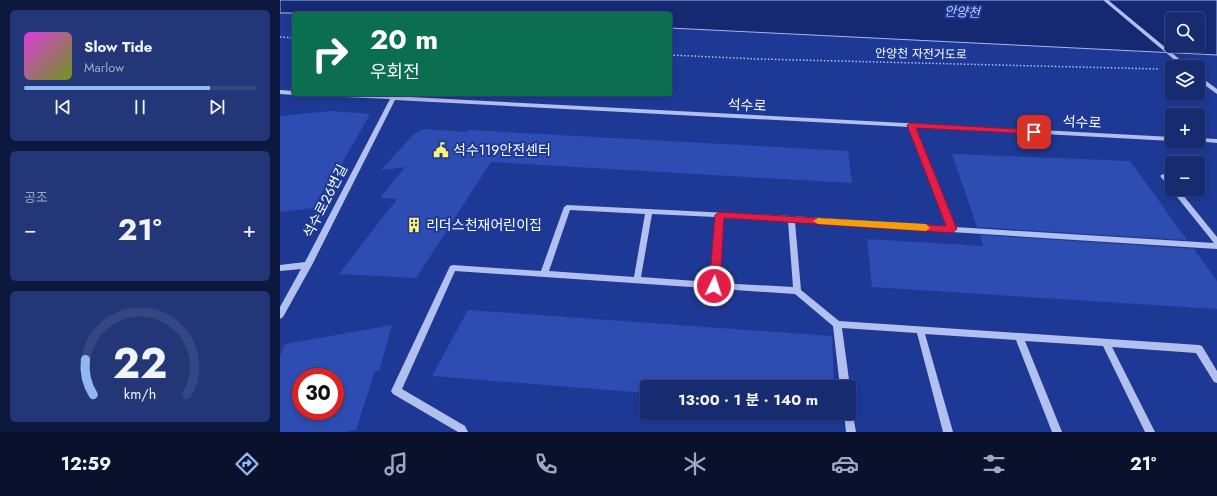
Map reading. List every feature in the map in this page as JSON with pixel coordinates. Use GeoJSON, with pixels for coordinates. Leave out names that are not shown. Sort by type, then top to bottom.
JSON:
{"type":"FeatureCollection","features":[{"type":"Feature","properties":{"kind":"street"},"geometry":{"type":"LineString","coordinates":[[1105,0],[1178,60]]}},
{"type":"Feature","properties":{"kind":"street"},"geometry":{"type":"LineString","coordinates":[[1205,83],[1217,92]]}},
{"type":"Feature","properties":{"kind":"street"},"geometry":{"type":"LineString","coordinates":[[280,92],[292,93]]}},
{"type":"Feature","properties":{"kind":"street","name":"석수로"},"geometry":{"type":"LineString","coordinates":[[357,96],[1165,139]]}},
{"type":"Feature","properties":{"kind":"street","name":"석수로26번길"},"geometry":{"type":"LineString","coordinates":[[280,315],[308,265],[319,240],[393,98]]}},
{"type":"Feature","properties":{"kind":"street"},"geometry":{"type":"LineString","coordinates":[[911,125],[952,229]]}},
{"type":"Feature","properties":{"kind":"street"},"geometry":{"type":"LineString","coordinates":[[1205,140],[1217,141]]}},
{"type":"Feature","properties":{"kind":"street"},"geometry":{"type":"LineString","coordinates":[[1180,196],[1217,242]]}},
{"type":"Feature","properties":{"kind":"street"},"geometry":{"type":"LineString","coordinates":[[544,274],[567,207],[791,219],[1217,246]]}},
{"type":"Feature","properties":{"kind":"street"},"geometry":{"type":"LineString","coordinates":[[637,280],[649,211]]}},
{"type":"Feature","properties":{"kind":"street"},"geometry":{"type":"LineString","coordinates":[[714,286],[719,215]]}},
{"type":"Feature","properties":{"kind":"street"},"geometry":{"type":"LineString","coordinates":[[791,219],[797,291]]}},
{"type":"Feature","properties":{"kind":"street"},"geometry":{"type":"LineString","coordinates":[[280,268],[308,265]]}},
{"type":"Feature","properties":{"kind":"street"},"geometry":{"type":"LineString","coordinates":[[463,432],[462,429],[396,391],[453,268],[797,291],[837,324],[1199,349],[1217,379]]}},
{"type":"Feature","properties":{"kind":"street"},"geometry":{"type":"LineString","coordinates":[[837,324],[844,380]]}},
{"type":"Feature","properties":{"kind":"street"},"geometry":{"type":"LineString","coordinates":[[920,330],[948,432]]}},
{"type":"Feature","properties":{"kind":"street"},"geometry":{"type":"LineString","coordinates":[[1019,337],[1057,432]]}},
{"type":"Feature","properties":{"kind":"street"},"geometry":{"type":"LineString","coordinates":[[1105,342],[1150,432]]}},
{"type":"Feature","properties":{"kind":"street"},"geometry":{"type":"LineString","coordinates":[[850,420],[851,432]]}},
{"type":"Feature","properties":{"kind":"path"},"geometry":{"type":"LineString","coordinates":[[280,38],[292,38]]}},
{"type":"Feature","properties":{"kind":"path","name":"안양천 자전거도로"},"geometry":{"type":"LineString","coordinates":[[672,55],[758,59],[1159,69]]}},
{"type":"Feature","properties":{"kind":"water","name":"안양천"},"geometry":{"type":"Polygon","coordinates":[[[280,0],[1217,0],[1217,55],[672,28],[672,12],[280,13],[280,0]]]}},
{"type":"Feature","properties":{"kind":"building"},"geometry":{"type":"Polygon","coordinates":[[[331,111],[370,114],[336,174],[332,175],[313,208],[280,212],[280,116],[331,111]]]}},
{"type":"Feature","properties":{"kind":"building"},"geometry":{"type":"Polygon","coordinates":[[[424,129],[466,132],[468,130],[848,151],[852,183],[491,162],[416,278],[339,274],[397,199],[380,198],[405,167],[381,170],[414,134],[424,129]]]}},
{"type":"Feature","properties":{"kind":"building"},"geometry":{"type":"Polygon","coordinates":[[[952,154],[1130,161],[1187,240],[977,227],[952,154]]]}},
{"type":"Feature","properties":{"kind":"building"},"geometry":{"type":"Polygon","coordinates":[[[980,235],[1194,249],[1217,281],[1217,309],[872,287],[867,239],[983,246],[980,235]]]}},
{"type":"Feature","properties":{"kind":"building"},"geometry":{"type":"Polygon","coordinates":[[[468,310],[832,336],[834,380],[640,380],[640,392],[432,376],[468,310]]]}},
{"type":"Feature","properties":{"kind":"building"},"geometry":{"type":"Polygon","coordinates":[[[392,325],[379,371],[375,371],[356,430],[344,432],[280,432],[280,356],[285,344],[392,325]]]}},
{"type":"Feature","properties":{"kind":"slow traffic"},"geometry":{"type":"LineString","coordinates":[[818,221],[926,228]]}},
{"type":"Feature","properties":{"kind":"place","name":"석수119안전센터"},"geometry":{"type":"Point","coordinates":[441,150]}},
{"type":"Feature","properties":{"kind":"place","name":"리더스천재어린이집"},"geometry":{"type":"Point","coordinates":[414,225]}},
{"type":"Feature","properties":{"kind":"route"},"geometry":{"type":"LineString","coordinates":[[714,286],[719,215],[952,229],[911,125],[1034,132]]}}]}
